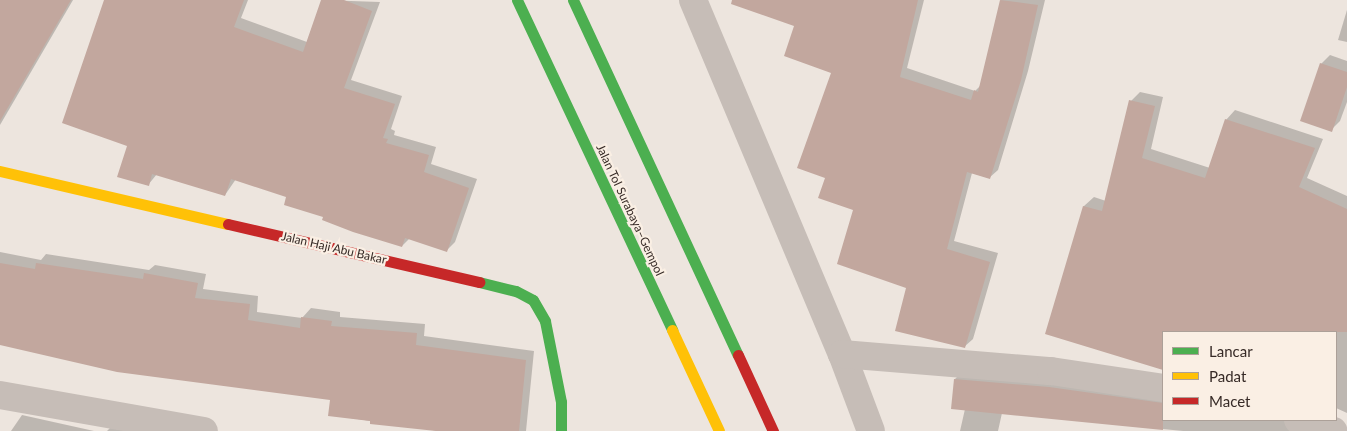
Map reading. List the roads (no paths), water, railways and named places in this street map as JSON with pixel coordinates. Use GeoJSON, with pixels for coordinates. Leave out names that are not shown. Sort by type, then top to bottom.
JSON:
{"type":"FeatureCollection","features":[{"type":"Feature","properties":{"kind":"main road","name":"Jalan Tol Surabaya–Gempol"},"geometry":{"type":"LineString","coordinates":[[517,0],[719,431]]}},
{"type":"Feature","properties":{"kind":"main road"},"geometry":{"type":"LineString","coordinates":[[573,0],[773,431]]}},
{"type":"Feature","properties":{"kind":"main road","name":"Jalan Haji Abu Bakar"},"geometry":{"type":"LineString","coordinates":[[0,171],[516,291],[533,300],[545,321],[561,402],[561,431]]}},
{"type":"Feature","properties":{"kind":"street"},"geometry":{"type":"LineString","coordinates":[[693,0],[842,354],[871,431]]}},
{"type":"Feature","properties":{"kind":"street"},"geometry":{"type":"LineString","coordinates":[[842,354],[1051,371],[1162,388]]}},
{"type":"Feature","properties":{"kind":"street"},"geometry":{"type":"LineString","coordinates":[[0,395],[204,431]]}},
{"type":"Feature","properties":{"kind":"street"},"geometry":{"type":"LineString","coordinates":[[1301,421],[1333,431]]}}]}
